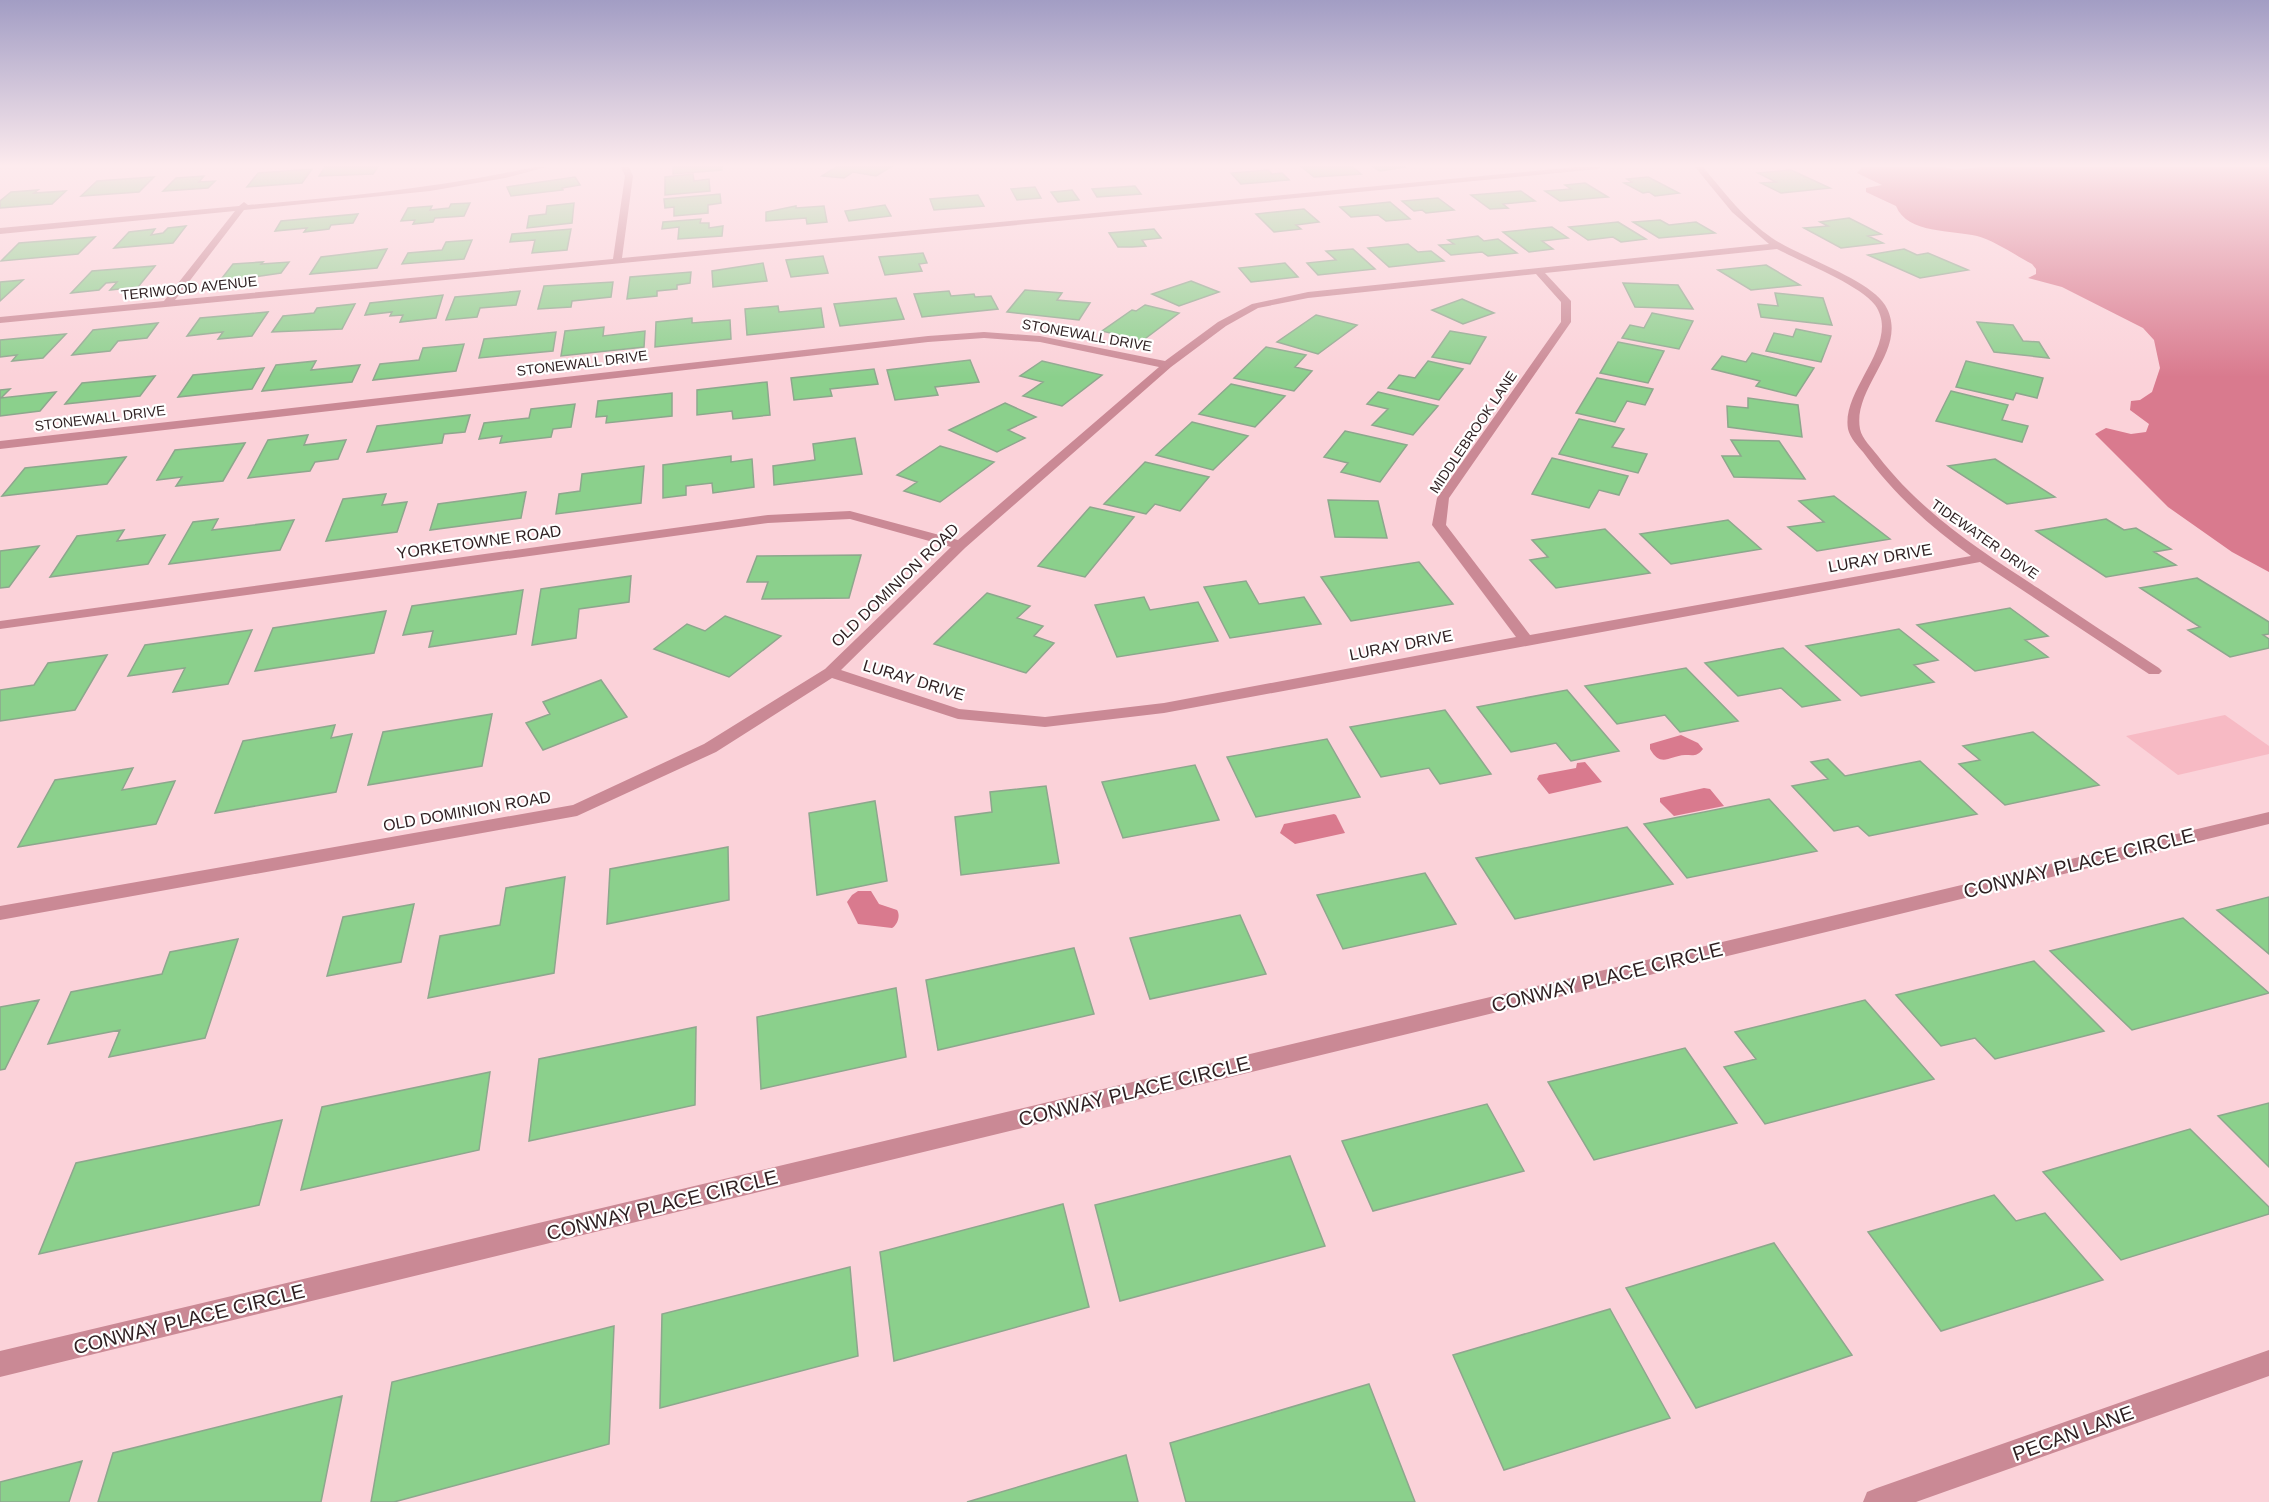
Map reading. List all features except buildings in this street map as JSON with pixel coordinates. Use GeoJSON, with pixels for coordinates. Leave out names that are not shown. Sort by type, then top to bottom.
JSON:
{"type":"FeatureCollection","features":[{"type":"Feature","properties":{"kind":"street"},"geometry":{"type":"LineString","coordinates":[[167,304],[219,237]]}},
{"type":"Feature","properties":{"kind":"street"},"geometry":{"type":"LineString","coordinates":[[617,260],[620,237]]}},
{"type":"Feature","properties":{"kind":"street","name":"TERIWOOD AVENUE"},"geometry":{"type":"LineString","coordinates":[[0,320],[859,237]]}},
{"type":"Feature","properties":{"kind":"street","name":"TIDEWATER DRIVE"},"geometry":{"type":"LineString","coordinates":[[1765,237],[1778,246],[1857,286],[1878,302],[1885,314],[1885,344],[1854,405],[1854,430],[1880,469],[1920,512],[1982,558],[2154,671]]}},
{"type":"Feature","properties":{"kind":"street","name":"OLD DOMINION ROAD"},"geometry":{"type":"LineString","coordinates":[[0,913],[577,810],[710,748],[830,672],[960,545],[1167,364],[1222,324],[1255,306],[1308,295],[1778,246]]}},
{"type":"Feature","properties":{"kind":"street","name":"MIDDLEBROOK LANE"},"geometry":{"type":"LineString","coordinates":[[1526,640],[1439,525],[1443,498],[1566,322],[1566,301],[1537,270]]}},
{"type":"Feature","properties":{"kind":"street","name":"STONEWALL DRIVE"},"geometry":{"type":"LineString","coordinates":[[0,445],[928,339],[984,335],[1040,339],[1167,364]]}},
{"type":"Feature","properties":{"kind":"street","name":"YORKETOWNE ROAD"},"geometry":{"type":"LineString","coordinates":[[0,625],[768,519],[850,515],[960,545]]}},
{"type":"Feature","properties":{"kind":"street","name":"LURAY DRIVE"},"geometry":{"type":"LineString","coordinates":[[830,672],[958,714],[1045,722],[1164,708],[1982,558]]}},
{"type":"Feature","properties":{"kind":"street","name":"CONWAY PLACE CIRCLE"},"geometry":{"type":"LineString","coordinates":[[0,1364],[2269,818]]}},
{"type":"Feature","properties":{"kind":"street","name":"PECAN LANE"},"geometry":{"type":"LineString","coordinates":[[1877,1502],[2269,1363]]}},
{"type":"Feature","properties":{"kind":"shaded area"},"geometry":{"type":"Polygon","coordinates":[[[1980,237],[2269,237],[2269,572],[2232,552],[2168,507],[2095,434],[2106,428],[2131,434],[2146,432],[2149,424],[2130,410],[2131,401],[2140,400],[2152,392],[2160,368],[2154,340],[2143,328],[2062,287],[2028,278],[2036,274],[2036,269],[2032,264],[1980,237]]]}},
{"type":"Feature","properties":{"kind":"shaded area"},"geometry":{"type":"Polygon","coordinates":[[[2225,715],[2269,746],[2269,754],[2178,775],[2126,736],[2225,715]]]}},
{"type":"Feature","properties":{"kind":"shaded area"},"geometry":{"type":"Polygon","coordinates":[[[1681,735],[1698,743],[1703,749],[1695,755],[1662,760],[1650,749],[1650,744],[1681,735]]]}},
{"type":"Feature","properties":{"kind":"shaded area"},"geometry":{"type":"Polygon","coordinates":[[[1585,762],[1602,782],[1549,794],[1537,779],[1539,775],[1576,768],[1577,763],[1585,762]]]}},
{"type":"Feature","properties":{"kind":"shaded area"},"geometry":{"type":"Polygon","coordinates":[[[1704,788],[1710,789],[1724,806],[1674,816],[1660,802],[1660,798],[1704,788]]]}},
{"type":"Feature","properties":{"kind":"shaded area"},"geometry":{"type":"Polygon","coordinates":[[[1334,814],[1345,833],[1295,844],[1280,833],[1284,824],[1334,814]]]}},
{"type":"Feature","properties":{"kind":"shaded area"},"geometry":{"type":"Polygon","coordinates":[[[858,891],[871,891],[879,904],[897,910],[898,918],[894,927],[858,924],[847,902],[858,891]]]}}]}
